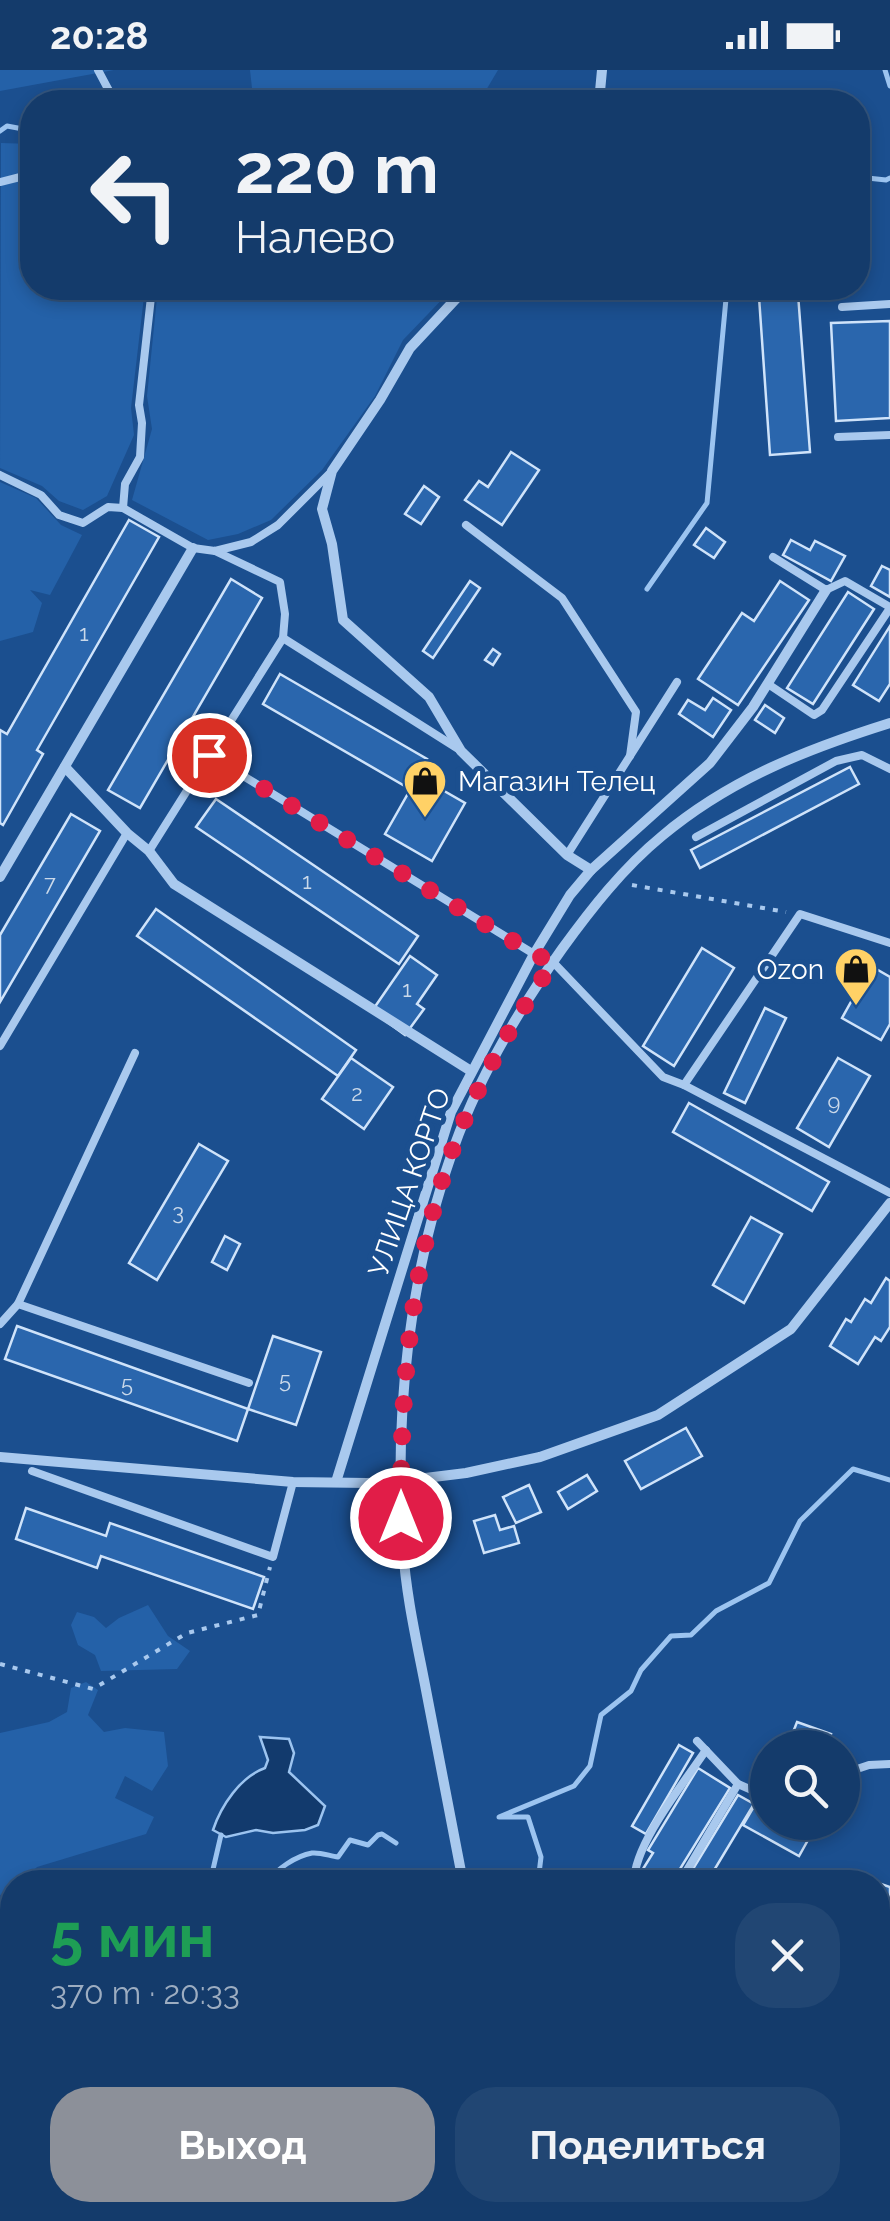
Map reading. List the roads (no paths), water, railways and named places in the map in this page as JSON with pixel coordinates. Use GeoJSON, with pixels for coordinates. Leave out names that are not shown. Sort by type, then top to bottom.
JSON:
{"type":"FeatureCollection","features":[{"type":"Feature","properties":{"kind":"street"},"geometry":{"type":"LineString","coordinates":[[455,300],[410,348],[332,472],[322,509],[332,544],[343,620],[430,697],[461,751],[567,855],[591,870]]}},
{"type":"Feature","properties":{"kind":"street"},"geometry":{"type":"LineString","coordinates":[[0,877],[194,548]]}},
{"type":"Feature","properties":{"kind":"street","name":"УЛИЦА КОРТО"},"geometry":{"type":"LineString","coordinates":[[336,1482],[451,1112],[534,954],[570,895],[591,870],[710,763],[768,684],[826,590]]}},
{"type":"Feature","properties":{"kind":"street"},"geometry":{"type":"LineString","coordinates":[[461,1870],[410,1609],[402,1545],[401,1482],[406,1367],[414,1304],[440,1188],[455,1143],[513,1024],[553,962],[615,882],[663,835],[724,792],[791,757],[890,723]]}},
{"type":"Feature","properties":{"kind":"street"},"geometry":{"type":"LineString","coordinates":[[65,766],[149,851],[174,884],[471,1071]]}},
{"type":"Feature","properties":{"kind":"street"},"geometry":{"type":"LineString","coordinates":[[0,1457],[294,1482],[401,1482],[466,1473],[540,1456],[658,1415],[792,1329],[890,1204]]}},
{"type":"Feature","properties":{"kind":"lane"},"geometry":{"type":"LineString","coordinates":[[123,508],[125,484],[140,457],[139,405],[151,300]]}},
{"type":"Feature","properties":{"kind":"lane"},"geometry":{"type":"LineString","coordinates":[[842,307],[890,304]]}},
{"type":"Feature","properties":{"kind":"lane"},"geometry":{"type":"LineString","coordinates":[[838,437],[890,435]]}},
{"type":"Feature","properties":{"kind":"lane"},"geometry":{"type":"LineString","coordinates":[[215,551],[251,542],[278,525],[332,472]]}},
{"type":"Feature","properties":{"kind":"lane"},"geometry":{"type":"LineString","coordinates":[[0,475],[40,495],[59,514],[83,523],[108,507],[123,508],[194,548],[215,551],[280,582],[286,614],[283,638],[149,851]]}},
{"type":"Feature","properties":{"kind":"lane"},"geometry":{"type":"LineString","coordinates":[[466,525],[562,598],[636,712],[630,756]]}},
{"type":"Feature","properties":{"kind":"lane"},"geometry":{"type":"LineString","coordinates":[[768,684],[814,715],[822,710],[890,607],[845,580],[826,590],[774,557]]}},
{"type":"Feature","properties":{"kind":"lane"},"geometry":{"type":"LineString","coordinates":[[283,638],[461,751]]}},
{"type":"Feature","properties":{"kind":"lane"},"geometry":{"type":"LineString","coordinates":[[567,855],[676,682]]}},
{"type":"Feature","properties":{"kind":"lane"},"geometry":{"type":"LineString","coordinates":[[209,755],[553,962],[663,1078],[684,1085],[890,1193]]}},
{"type":"Feature","properties":{"kind":"lane"},"geometry":{"type":"LineString","coordinates":[[696,837],[836,762],[862,756],[890,769]]}},
{"type":"Feature","properties":{"kind":"lane"},"geometry":{"type":"LineString","coordinates":[[0,1046],[127,833]]}},
{"type":"Feature","properties":{"kind":"lane"},"geometry":{"type":"LineString","coordinates":[[684,1085],[800,914],[890,943]]}},
{"type":"Feature","properties":{"kind":"lane"},"geometry":{"type":"LineString","coordinates":[[0,1324],[18,1304],[134,1053]]}},
{"type":"Feature","properties":{"kind":"lane"},"geometry":{"type":"LineString","coordinates":[[18,1304],[249,1384]]}},
{"type":"Feature","properties":{"kind":"lane"},"geometry":{"type":"LineString","coordinates":[[32,1471],[273,1557],[294,1482]]}},
{"type":"Feature","properties":{"kind":"lane"},"geometry":{"type":"LineString","coordinates":[[697,1741],[738,1784],[750,1789]]}},
{"type":"Feature","properties":{"kind":"lane"},"geometry":{"type":"LineString","coordinates":[[635,1870],[645,1843],[706,1750]]}},
{"type":"Feature","properties":{"kind":"lane"},"geometry":{"type":"LineString","coordinates":[[860,1768],[890,1764]]}},
{"type":"Feature","properties":{"kind":"lane"},"geometry":{"type":"LineString","coordinates":[[687,1870],[738,1784]]}},
{"type":"Feature","properties":{"kind":"waterway"},"geometry":{"type":"LineString","coordinates":[[885,70],[890,86]]}},
{"type":"Feature","properties":{"kind":"waterway"},"geometry":{"type":"LineString","coordinates":[[0,131],[7,126],[20,128]]}},
{"type":"Feature","properties":{"kind":"waterway"},"geometry":{"type":"LineString","coordinates":[[870,178],[890,178]]}},
{"type":"Feature","properties":{"kind":"waterway"},"geometry":{"type":"LineString","coordinates":[[647,589],[707,503],[726,300]]}},
{"type":"Feature","properties":{"kind":"waterway"},"geometry":{"type":"LineString","coordinates":[[539,1870],[541,1857],[528,1817],[499,1817],[574,1786],[590,1766],[601,1715],[631,1691],[641,1670],[671,1636],[691,1635],[716,1611],[769,1583],[800,1521],[853,1469],[890,1480]]}},
{"type":"Feature","properties":{"kind":"waterway"},"geometry":{"type":"LineString","coordinates":[[279,1870],[312,1853],[338,1857],[350,1840],[368,1845],[382,1834],[396,1843]]}},
{"type":"Feature","properties":{"kind":"waterway"},"geometry":{"type":"LineString","coordinates":[[213,1870],[221,1835]]}},
{"type":"Feature","properties":{"kind":"place","name":"Магазин Телец"},"geometry":{"type":"Point","coordinates":[425,819]}},
{"type":"Feature","properties":{"kind":"place","name":"Ozon"},"geometry":{"type":"Point","coordinates":[856,1007]}}]}
